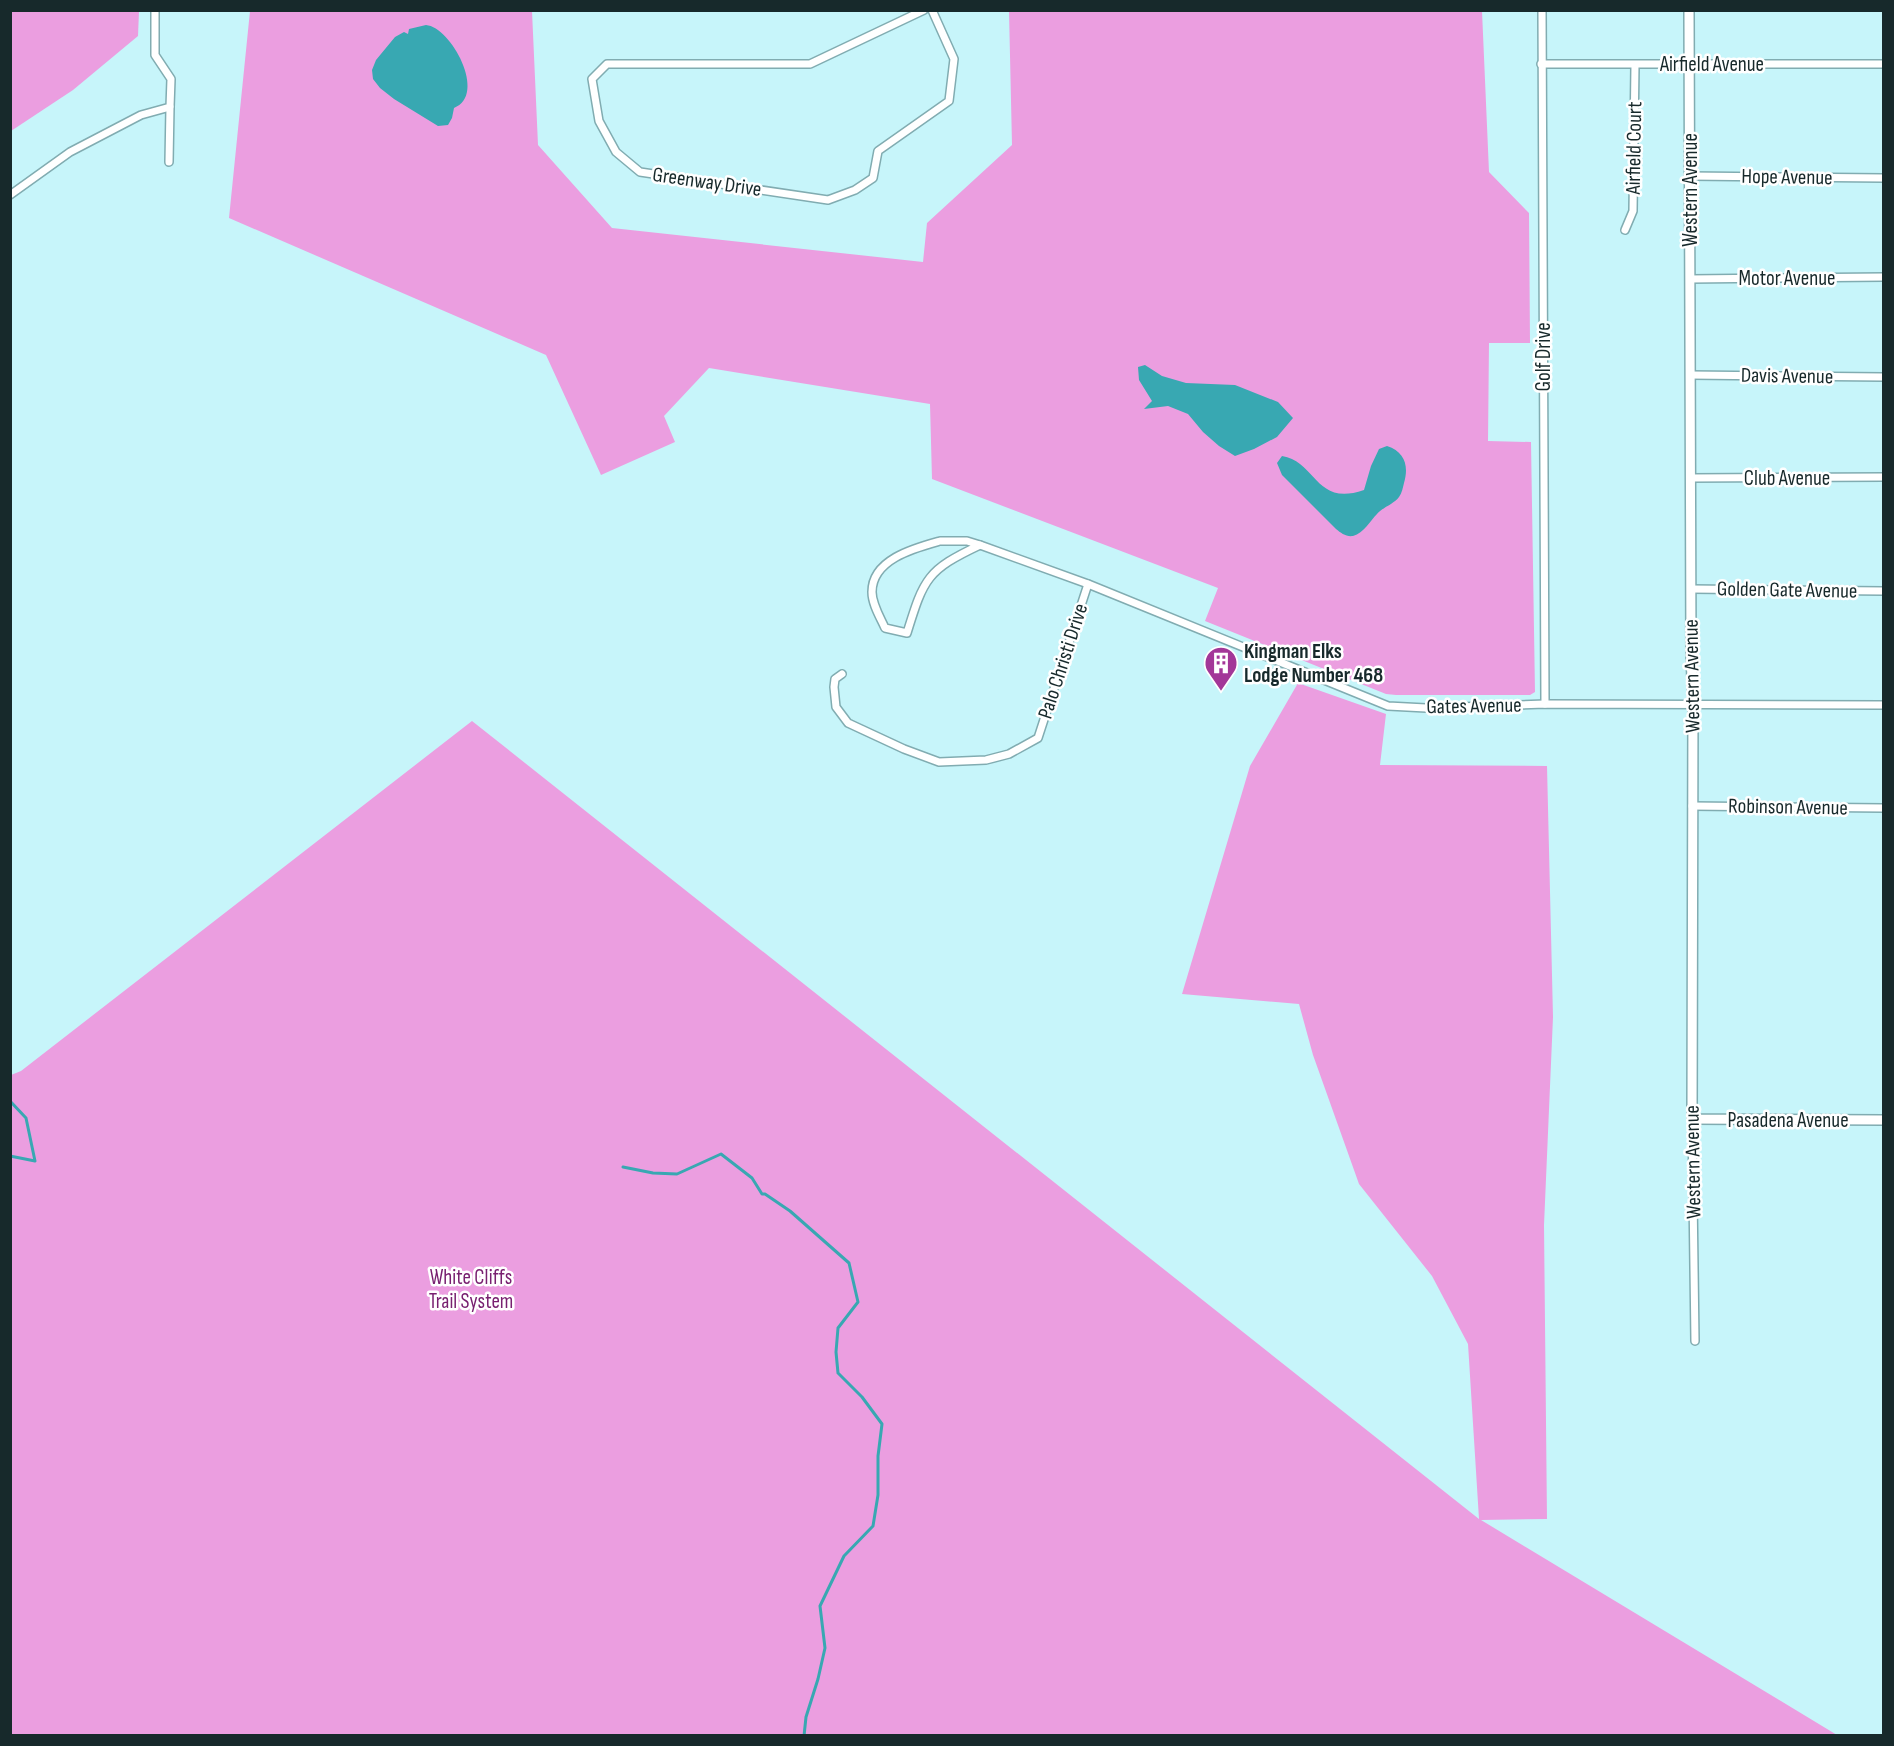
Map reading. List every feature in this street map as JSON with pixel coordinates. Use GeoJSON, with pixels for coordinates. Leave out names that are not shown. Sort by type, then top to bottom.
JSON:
{"type":"FeatureCollection","features":[{"type":"Feature","properties":{"kind":"street"},"geometry":{"type":"LineString","coordinates":[[155,10],[155,55],[171,79],[169,162]]}},
{"type":"Feature","properties":{"kind":"street","name":"Greenway Drive"},"geometry":{"type":"LineString","coordinates":[[924,10],[810,64],[607,64],[592,79],[599,121],[616,152],[640,172],[828,200],[855,190],[873,178],[878,151],[950,101],[954,59],[932,10]]}},
{"type":"Feature","properties":{"kind":"street","name":"Golf Drive"},"geometry":{"type":"LineString","coordinates":[[1542,10],[1545,704]]}},
{"type":"Feature","properties":{"kind":"street","name":"Western Avenue"},"geometry":{"type":"LineString","coordinates":[[1689,10],[1693,704],[1692,1119],[1695,1341]]}},
{"type":"Feature","properties":{"kind":"street","name":"Airfield Avenue"},"geometry":{"type":"LineString","coordinates":[[1541,64],[1884,64]]}},
{"type":"Feature","properties":{"kind":"street","name":"Airfield Court"},"geometry":{"type":"LineString","coordinates":[[1625,230],[1633,211],[1635,65]]}},
{"type":"Feature","properties":{"kind":"street"},"geometry":{"type":"LineString","coordinates":[[10,195],[70,152],[141,115],[170,107]]}},
{"type":"Feature","properties":{"kind":"street","name":"Hope Avenue"},"geometry":{"type":"LineString","coordinates":[[1690,176],[1884,178]]}},
{"type":"Feature","properties":{"kind":"street","name":"Motor Avenue"},"geometry":{"type":"LineString","coordinates":[[1690,279],[1884,278]]}},
{"type":"Feature","properties":{"kind":"street","name":"Davis Avenue"},"geometry":{"type":"LineString","coordinates":[[1690,375],[1884,376]]}},
{"type":"Feature","properties":{"kind":"street","name":"Club Avenue"},"geometry":{"type":"LineString","coordinates":[[1690,478],[1884,477]]}},
{"type":"Feature","properties":{"kind":"street","name":"Gates Avenue"},"geometry":{"type":"LineString","coordinates":[[980,545],[940,567],[928,579],[918,597],[907,633],[885,628],[872,593],[874,577],[886,564],[919,546],[940,541],[967,541],[980,545],[1088,584],[1388,706],[1426,708],[1545,704],[1884,705]]}},
{"type":"Feature","properties":{"kind":"street","name":"Palo Christi Drive"},"geometry":{"type":"LineString","coordinates":[[843,674],[835,679],[836,707],[849,723],[904,749],[939,762],[986,760],[1010,754],[1038,738],[1088,584]]}},
{"type":"Feature","properties":{"kind":"street","name":"Golden Gate Avenue"},"geometry":{"type":"LineString","coordinates":[[1691,588],[1884,591]]}},
{"type":"Feature","properties":{"kind":"street","name":"Robinson Avenue"},"geometry":{"type":"LineString","coordinates":[[1692,806],[1884,808]]}},
{"type":"Feature","properties":{"kind":"street","name":"Pasadena Avenue"},"geometry":{"type":"LineString","coordinates":[[1692,1119],[1884,1120]]}},
{"type":"Feature","properties":{"kind":"green space"},"geometry":{"type":"Polygon","coordinates":[[[11,10],[139,11],[138,36],[73,90],[11,131],[11,10]]]}},
{"type":"Feature","properties":{"kind":"green space"},"geometry":{"type":"Polygon","coordinates":[[[250,11],[532,11],[538,145],[612,228],[923,262],[927,223],[1012,145],[1009,11],[1482,11],[1489,172],[1529,213],[1530,343],[1489,343],[1488,441],[1531,442],[1535,692],[1530,695],[1386,694],[1205,621],[1218,588],[932,479],[930,404],[709,368],[664,416],[675,442],[601,475],[546,355],[229,218],[250,11]]]}},
{"type":"Feature","properties":{"kind":"green space","name":"White Cliffs Trail System"},"geometry":{"type":"Polygon","coordinates":[[[1298,683],[1386,714],[1380,765],[1547,766],[1553,1017],[1544,1225],[1547,1519],[1481,1520],[1837,1735],[11,1735],[11,1075],[21,1071],[472,721],[1479,1519],[1468,1344],[1432,1276],[1359,1184],[1313,1055],[1299,1004],[1182,994],[1250,766],[1298,683]]]}},
{"type":"Feature","properties":{"kind":"water"},"geometry":{"type":"Polygon","coordinates":[[[426,25],[446,37],[462,62],[467,77],[464,101],[454,108],[448,125],[438,126],[394,99],[373,79],[372,70],[376,60],[395,37],[404,32],[408,34],[409,29],[426,25]]]}},
{"type":"Feature","properties":{"kind":"water"},"geometry":{"type":"Polygon","coordinates":[[[1145,365],[1162,376],[1186,383],[1235,385],[1278,402],[1293,418],[1277,437],[1235,456],[1203,432],[1188,414],[1168,406],[1144,409],[1152,401],[1139,380],[1138,367],[1145,365]]]}},
{"type":"Feature","properties":{"kind":"water"},"geometry":{"type":"Polygon","coordinates":[[[1387,446],[1402,456],[1406,465],[1402,492],[1366,527],[1353,536],[1336,529],[1282,475],[1277,463],[1282,456],[1294,460],[1326,488],[1335,493],[1348,494],[1364,490],[1379,449],[1387,446]]]}},
{"type":"Feature","properties":{"kind":"waterway"},"geometry":{"type":"LineString","coordinates":[[10,1101],[26,1118],[35,1161],[10,1156]]}},
{"type":"Feature","properties":{"kind":"waterway"},"geometry":{"type":"LineString","coordinates":[[623,1167],[653,1173],[677,1174],[721,1154],[752,1178],[762,1194],[790,1211],[849,1263],[858,1302],[838,1328],[836,1352],[838,1373],[862,1397],[882,1424],[878,1456],[878,1495],[873,1526],[844,1556],[820,1606],[825,1648],[806,1717],[804,1736]]}},
{"type":"Feature","properties":{"kind":"place","name":"Kingman Elks Lodge Number 468"},"geometry":{"type":"Point","coordinates":[1221,692]}}]}
